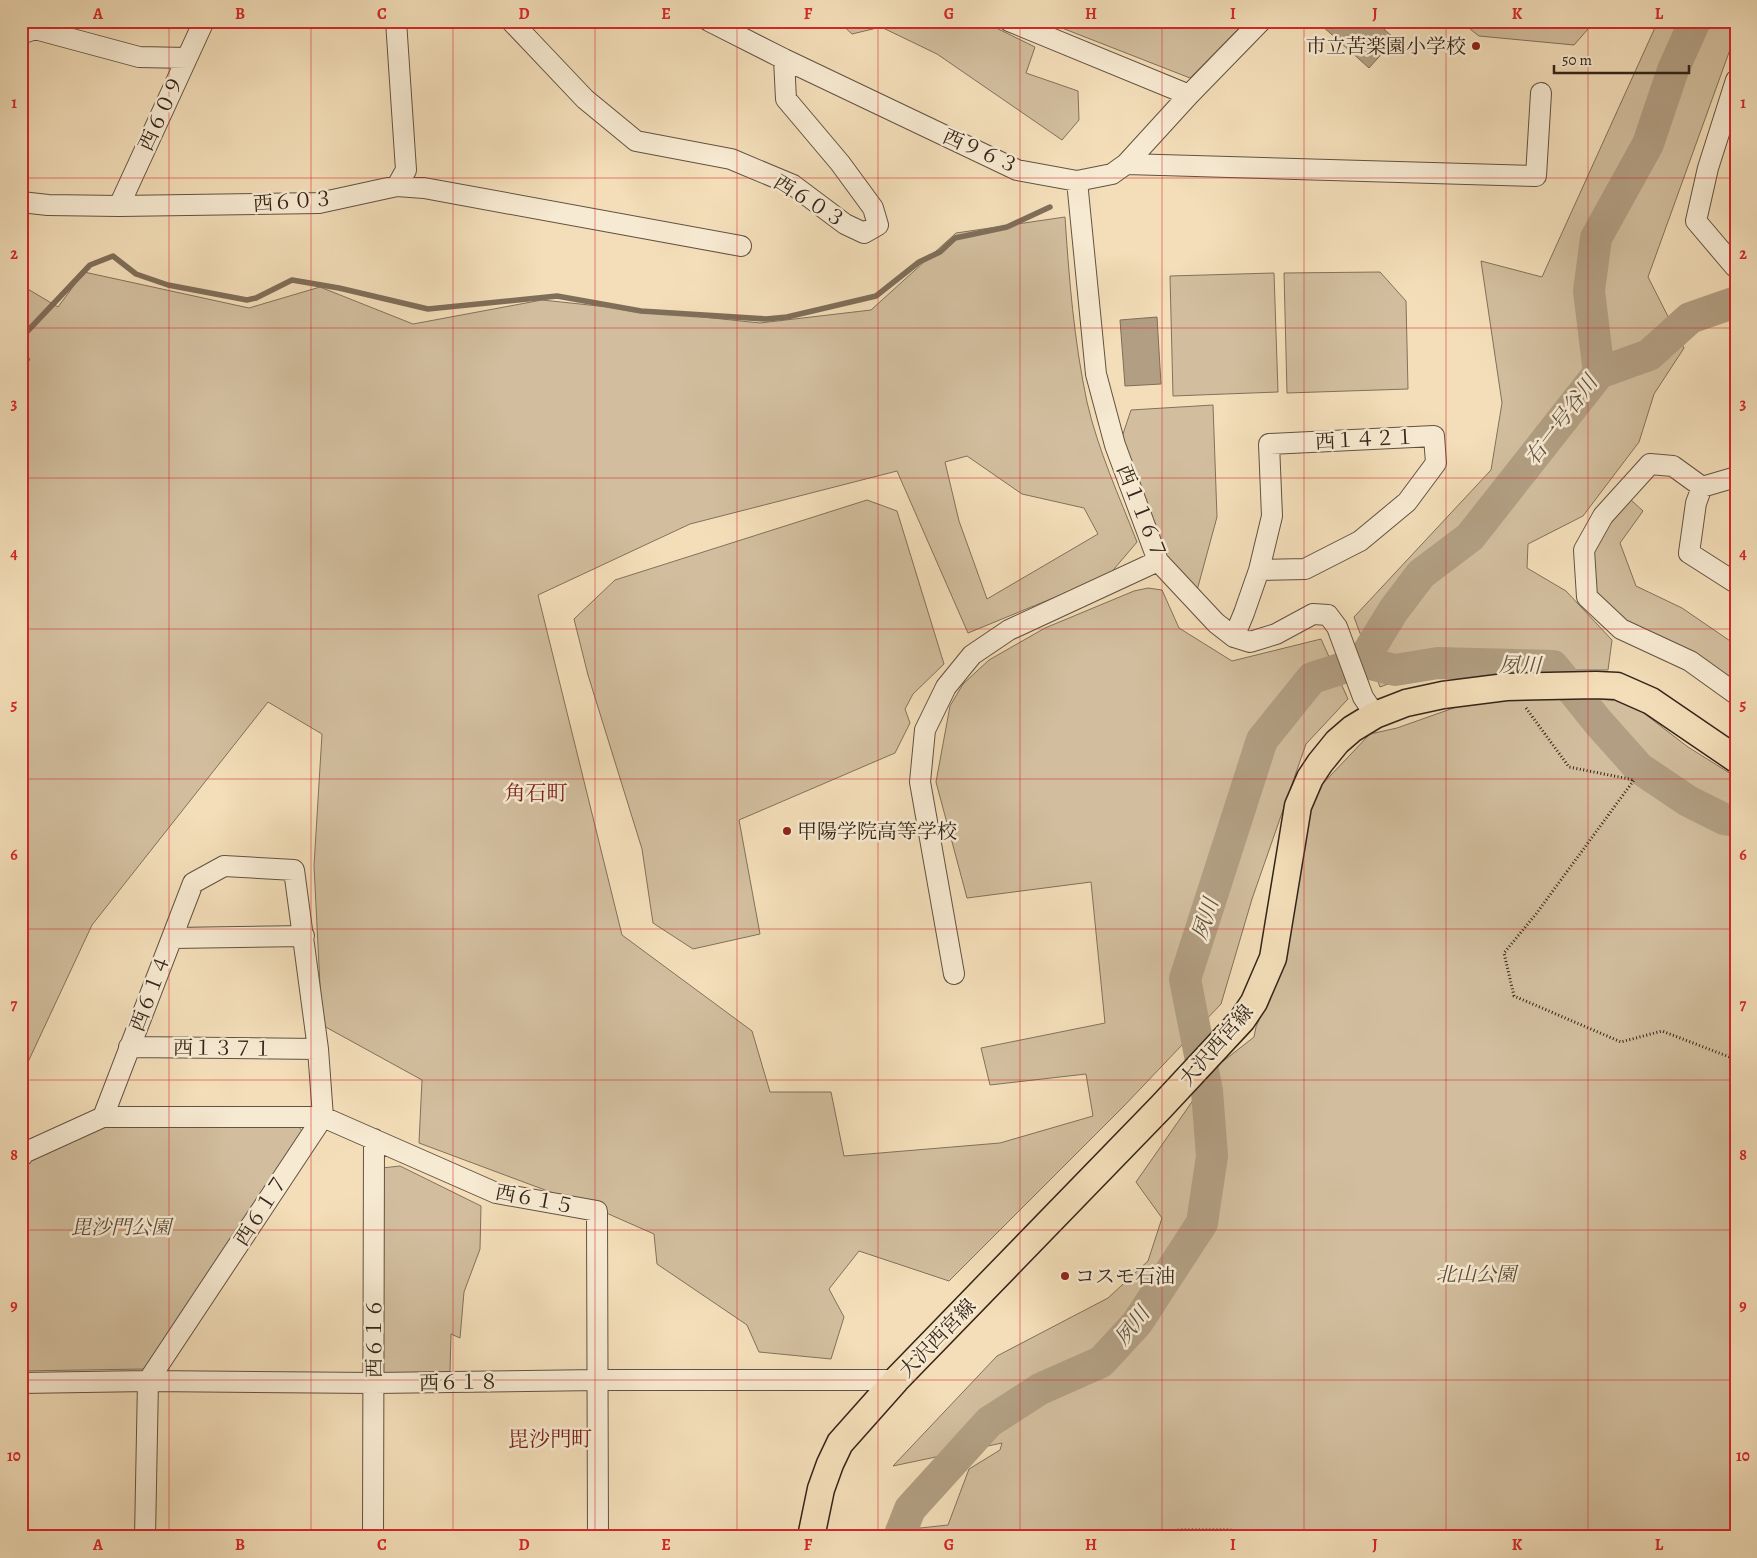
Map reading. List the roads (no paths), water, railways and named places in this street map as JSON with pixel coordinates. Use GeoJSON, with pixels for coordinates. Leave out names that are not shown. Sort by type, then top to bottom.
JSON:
{"type":"FeatureCollection","features":[{"type":"Feature","properties":{"kind":"main road","name":"大沢西宮線"},"geometry":{"type":"LineString","coordinates":[[811,1537],[821,1489],[840,1443],[896,1380],[1162,1107],[1242,1020],[1254,1002],[1273,958],[1294,822],[1304,790],[1320,763],[1369,706],[1406,703],[1444,695],[1506,687],[1617,686],[1651,701],[1736,759]]}},
{"type":"Feature","properties":{"kind":"street","name":"西６０９"},"geometry":{"type":"LineString","coordinates":[[119,206],[204,21]]}},
{"type":"Feature","properties":{"kind":"street"},"geometry":{"type":"LineString","coordinates":[[396,21],[406,170],[397,186]]}},
{"type":"Feature","properties":{"kind":"street","name":"西６０３"},"geometry":{"type":"LineString","coordinates":[[511,21],[585,99],[636,142],[731,159],[793,185],[845,224],[864,233],[878,225],[873,208],[840,163],[786,99],[784,60]]}},
{"type":"Feature","properties":{"kind":"street"},"geometry":{"type":"LineString","coordinates":[[709,21],[784,60]]}},
{"type":"Feature","properties":{"kind":"street"},"geometry":{"type":"LineString","coordinates":[[1009,21],[1189,95],[1261,21]]}},
{"type":"Feature","properties":{"kind":"street"},"geometry":{"type":"LineString","coordinates":[[21,34],[35,29],[139,57],[187,58]]}},
{"type":"Feature","properties":{"kind":"street","name":"西９６３"},"geometry":{"type":"LineString","coordinates":[[784,60],[1017,170],[1077,181],[1112,174],[1126,164],[1189,95]]}},
{"type":"Feature","properties":{"kind":"street"},"geometry":{"type":"LineString","coordinates":[[1735,266],[1696,221],[1708,168],[1736,80]]}},
{"type":"Feature","properties":{"kind":"street"},"geometry":{"type":"LineString","coordinates":[[1126,164],[1536,176],[1541,93]]}},
{"type":"Feature","properties":{"kind":"street","name":"西１１６７"},"geometry":{"type":"LineString","coordinates":[[1077,181],[1096,374],[1115,444],[1158,561],[1216,624],[1234,637]]}},
{"type":"Feature","properties":{"kind":"street","name":"西６０３"},"geometry":{"type":"LineString","coordinates":[[21,202],[48,205],[119,206],[319,203],[397,186],[424,188],[741,246]]}},
{"type":"Feature","properties":{"kind":"street","name":"西１４２１"},"geometry":{"type":"LineString","coordinates":[[1234,637],[1259,570],[1272,516],[1270,444],[1434,436],[1436,463],[1406,502],[1360,541],[1305,569],[1259,570]]}},
{"type":"Feature","properties":{"kind":"street"},"geometry":{"type":"LineString","coordinates":[[1702,487],[1673,466],[1650,464],[1603,516],[1584,550],[1587,597],[1621,629],[1690,660],[1736,694]]}},
{"type":"Feature","properties":{"kind":"street"},"geometry":{"type":"LineString","coordinates":[[1702,487],[1736,477]]}},
{"type":"Feature","properties":{"kind":"street"},"geometry":{"type":"LineString","coordinates":[[1702,487],[1696,503],[1689,553],[1736,583]]}},
{"type":"Feature","properties":{"kind":"street"},"geometry":{"type":"LineString","coordinates":[[954,974],[920,782],[925,730],[946,687],[972,655],[1009,630],[1158,561]]}},
{"type":"Feature","properties":{"kind":"street"},"geometry":{"type":"LineString","coordinates":[[1234,637],[1250,642],[1276,634],[1312,614],[1328,615],[1336,627],[1369,706]]}},
{"type":"Feature","properties":{"kind":"street","name":"西６１４"},"geometry":{"type":"LineString","coordinates":[[103,1117],[193,883],[224,866],[294,870],[304,936]]}},
{"type":"Feature","properties":{"kind":"street"},"geometry":{"type":"LineString","coordinates":[[172,938],[304,936],[318,1050],[323,1116]]}},
{"type":"Feature","properties":{"kind":"street","name":"西１３７１"},"geometry":{"type":"LineString","coordinates":[[129,1047],[318,1050]]}},
{"type":"Feature","properties":{"kind":"street","name":"西６１５"},"geometry":{"type":"LineString","coordinates":[[103,1117],[323,1116],[496,1193],[598,1211],[598,1537]]}},
{"type":"Feature","properties":{"kind":"street","name":"西６１７"},"geometry":{"type":"LineString","coordinates":[[148,1381],[323,1116]]}},
{"type":"Feature","properties":{"kind":"street"},"geometry":{"type":"LineString","coordinates":[[21,1157],[26,1152],[103,1117]]}},
{"type":"Feature","properties":{"kind":"street","name":"西６１６"},"geometry":{"type":"LineString","coordinates":[[373,1537],[374,1139]]}},
{"type":"Feature","properties":{"kind":"street","name":"西６１８"},"geometry":{"type":"LineString","coordinates":[[21,1383],[148,1381],[374,1383],[599,1380],[896,1380]]}},
{"type":"Feature","properties":{"kind":"street"},"geometry":{"type":"LineString","coordinates":[[145,1537],[148,1381]]}},
{"type":"Feature","properties":{"kind":"waterway","name":"右一号谷川"},"geometry":{"type":"LineString","coordinates":[[1362,662],[1393,611],[1421,574],[1470,537],[1599,373],[1589,291],[1596,238],[1648,144],[1673,70],[1695,21]]}},
{"type":"Feature","properties":{"kind":"waterway"},"geometry":{"type":"LineString","coordinates":[[21,338],[90,265],[113,256],[136,274],[168,285],[247,300],[256,298],[292,280],[339,288],[428,309],[557,296],[641,311],[766,319],[787,317],[876,296],[919,262],[940,252],[955,238],[1007,227],[1050,207]]}},
{"type":"Feature","properties":{"kind":"waterway"},"geometry":{"type":"LineString","coordinates":[[1599,373],[1649,355],[1690,318],[1736,302]]}},
{"type":"Feature","properties":{"kind":"waterway","name":"夙川"},"geometry":{"type":"LineString","coordinates":[[899,1537],[910,1509],[989,1422],[1040,1389],[1101,1362],[1137,1323],[1202,1223],[1212,1156],[1207,1091],[1185,979],[1262,740],[1312,678],[1362,662],[1395,670],[1438,663],[1553,666],[1598,722],[1639,768],[1688,801],[1724,819],[1736,821]]}},
{"type":"Feature","properties":{"kind":"place","name":"市立苦楽園小学校"},"geometry":{"type":"Point","coordinates":[1476,46]}},
{"type":"Feature","properties":{"kind":"place","name":"甲陽学院高等学校"},"geometry":{"type":"Point","coordinates":[787,831]}},
{"type":"Feature","properties":{"kind":"place","name":"コスモ石油"},"geometry":{"type":"Point","coordinates":[1065,1276]}},
{"type":"Feature","properties":{"kind":"district","name":"角石町"},"geometry":{"type":"Point","coordinates":[536,793]}},
{"type":"Feature","properties":{"kind":"district","name":"毘沙門町"},"geometry":{"type":"Point","coordinates":[550,1439]}},
{"type":"Feature","properties":{"kind":"park label","name":"毘沙門公園"},"geometry":{"type":"Point","coordinates":[121,1227]}},
{"type":"Feature","properties":{"kind":"park label","name":"北山公園"},"geometry":{"type":"Point","coordinates":[1476,1274]}}]}
